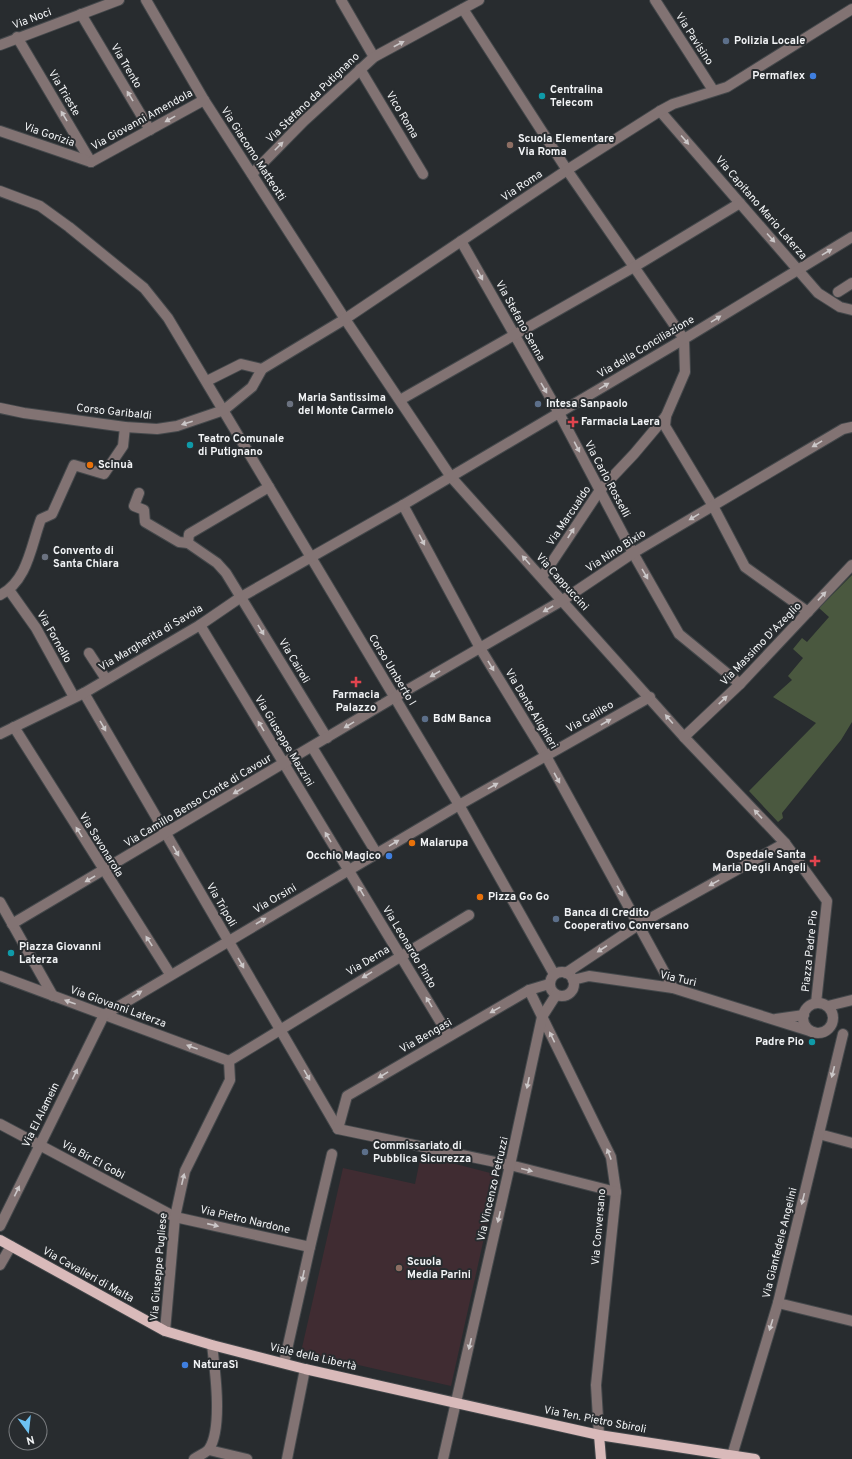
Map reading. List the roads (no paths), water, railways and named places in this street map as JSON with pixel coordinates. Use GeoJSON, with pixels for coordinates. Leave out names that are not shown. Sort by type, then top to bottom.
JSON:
{"type":"FeatureCollection","features":[{"type":"Feature","properties":{"kind":"main road","name":"Via Cavalieri di Malta"},"geometry":{"type":"LineString","coordinates":[[0,1240],[165,1331]]}},
{"type":"Feature","properties":{"kind":"main road","name":"Viale della Libertà"},"geometry":{"type":"LineString","coordinates":[[165,1331],[305,1369],[456,1402]]}},
{"type":"Feature","properties":{"kind":"main road","name":"Via Ten. Pietro Sbiroli"},"geometry":{"type":"LineString","coordinates":[[456,1402],[599,1435],[731,1457],[754,1459]]}},
{"type":"Feature","properties":{"kind":"main road","name":"Via Conversano"},"geometry":{"type":"LineString","coordinates":[[599,1435],[601,1459]]}},
{"type":"Feature","properties":{"kind":"street","name":"Via Noci"},"geometry":{"type":"LineString","coordinates":[[0,45],[17,37],[119,0]]}},
{"type":"Feature","properties":{"kind":"street","name":"Via Giacomo Matteotti"},"geometry":{"type":"LineString","coordinates":[[146,0],[204,100],[345,319]]}},
{"type":"Feature","properties":{"kind":"street"},"geometry":{"type":"LineString","coordinates":[[341,0],[374,57]]}},
{"type":"Feature","properties":{"kind":"street","name":"Via Stefano da Putignano"},"geometry":{"type":"LineString","coordinates":[[252,174],[304,121],[374,57],[479,0]]}},
{"type":"Feature","properties":{"kind":"street","name":"Via Pavisino"},"geometry":{"type":"LineString","coordinates":[[655,0],[713,90]]}},
{"type":"Feature","properties":{"kind":"street"},"geometry":{"type":"LineString","coordinates":[[463,9],[567,170],[684,339]]}},
{"type":"Feature","properties":{"kind":"street","name":"Via Roma"},"geometry":{"type":"LineString","coordinates":[[224,410],[252,387],[262,370],[345,319],[567,170],[660,111],[713,90],[727,87],[852,9]]}},
{"type":"Feature","properties":{"kind":"street","name":"Via Trento"},"geometry":{"type":"LineString","coordinates":[[81,14],[150,130]]}},
{"type":"Feature","properties":{"kind":"street","name":"Via Trieste"},"geometry":{"type":"LineString","coordinates":[[17,37],[91,162]]}},
{"type":"Feature","properties":{"kind":"street","name":"Vico Roma"},"geometry":{"type":"LineString","coordinates":[[360,69],[423,174]]}},
{"type":"Feature","properties":{"kind":"street","name":"Via Giovanni Amendola"},"geometry":{"type":"LineString","coordinates":[[91,162],[204,100]]}},
{"type":"Feature","properties":{"kind":"street","name":"Via Capitano Mario Laterza"},"geometry":{"type":"LineString","coordinates":[[660,111],[818,293],[840,307],[852,310]]}},
{"type":"Feature","properties":{"kind":"street","name":"Via Gorizia"},"geometry":{"type":"LineString","coordinates":[[0,130],[91,162]]}},
{"type":"Feature","properties":{"kind":"street","name":"Corso Umberto I"},"geometry":{"type":"LineString","coordinates":[[0,191],[40,206],[69,227],[144,288],[168,318],[459,805],[554,974]]}},
{"type":"Feature","properties":{"kind":"street"},"geometry":{"type":"LineString","coordinates":[[400,400],[634,267],[740,203]]}},
{"type":"Feature","properties":{"kind":"street","name":"Via della Conciliazione"},"geometry":{"type":"LineString","coordinates":[[403,505],[684,339],[852,237]]}},
{"type":"Feature","properties":{"kind":"street","name":"Via Stefano Senna"},"geometry":{"type":"LineString","coordinates":[[461,240],[559,413]]}},
{"type":"Feature","properties":{"kind":"street"},"geometry":{"type":"LineString","coordinates":[[838,292],[852,283]]}},
{"type":"Feature","properties":{"kind":"street","name":"Via Cappuccini"},"geometry":{"type":"LineString","coordinates":[[345,319],[452,477],[650,696],[684,737],[784,843]]}},
{"type":"Feature","properties":{"kind":"street","name":"Via Marcualdo"},"geometry":{"type":"LineString","coordinates":[[542,577],[600,490],[634,454],[666,416],[685,372],[684,339]]}},
{"type":"Feature","properties":{"kind":"street"},"geometry":{"type":"LineString","coordinates":[[207,381],[241,364],[262,370]]}},
{"type":"Feature","properties":{"kind":"street","name":"Corso Garibaldi"},"geometry":{"type":"LineString","coordinates":[[0,408],[24,413],[125,427],[156,429],[176,426],[224,410]]}},
{"type":"Feature","properties":{"kind":"street","name":"Via Carlo Rosselli"},"geometry":{"type":"LineString","coordinates":[[559,413],[633,553],[679,634],[740,684]]}},
{"type":"Feature","properties":{"kind":"street"},"geometry":{"type":"LineString","coordinates":[[666,416],[665,426],[713,506],[745,567],[808,612]]}},
{"type":"Feature","properties":{"kind":"street"},"geometry":{"type":"LineString","coordinates":[[0,596],[10,590],[26,565],[40,519],[52,514],[74,465],[104,474],[123,446],[125,427]]}},
{"type":"Feature","properties":{"kind":"street","name":"Via Nino Bixio"},"geometry":{"type":"LineString","coordinates":[[395,697],[563,600],[633,553],[843,429],[852,427]]}},
{"type":"Feature","properties":{"kind":"street"},"geometry":{"type":"LineString","coordinates":[[139,493],[134,506],[144,510],[145,522],[179,542],[188,542],[189,534],[269,487]]}},
{"type":"Feature","properties":{"kind":"street","name":"Via Margherita di Savoia"},"geometry":{"type":"LineString","coordinates":[[0,734],[84,693],[200,625],[241,597],[403,505]]}},
{"type":"Feature","properties":{"kind":"street","name":"Via Dante Alighieri"},"geometry":{"type":"LineString","coordinates":[[403,505],[480,648],[546,756],[673,988]]}},
{"type":"Feature","properties":{"kind":"street","name":"Via Cairoli"},"geometry":{"type":"LineString","coordinates":[[188,542],[222,568],[327,738]]}},
{"type":"Feature","properties":{"kind":"street","name":"Via Massimo D'Azeglio"},"geometry":{"type":"LineString","coordinates":[[684,737],[740,684],[852,565]]}},
{"type":"Feature","properties":{"kind":"street","name":"Via Fornello"},"geometry":{"type":"LineString","coordinates":[[10,590],[35,626],[74,697]]}},
{"type":"Feature","properties":{"kind":"street","name":"Via Giuseppe Mazzini"},"geometry":{"type":"LineString","coordinates":[[200,625],[348,870]]}},
{"type":"Feature","properties":{"kind":"street"},"geometry":{"type":"LineString","coordinates":[[89,653],[106,679]]}},
{"type":"Feature","properties":{"kind":"street","name":"Via Tripoli"},"geometry":{"type":"LineString","coordinates":[[84,693],[338,1129]]}},
{"type":"Feature","properties":{"kind":"street","name":"Via Galileo"},"geometry":{"type":"LineString","coordinates":[[459,805],[650,696]]}},
{"type":"Feature","properties":{"kind":"street","name":"Via Camillo Benso Conte di Cavour"},"geometry":{"type":"LineString","coordinates":[[12,924],[395,697]]}},
{"type":"Feature","properties":{"kind":"street","name":"Via Savonarola"},"geometry":{"type":"LineString","coordinates":[[14,727],[103,871],[170,974]]}},
{"type":"Feature","properties":{"kind":"street"},"geometry":{"type":"LineString","coordinates":[[312,747],[377,854]]}},
{"type":"Feature","properties":{"kind":"street","name":"Via Orsini"},"geometry":{"type":"LineString","coordinates":[[104,1015],[170,974],[459,805]]}},
{"type":"Feature","properties":{"kind":"street"},"geometry":{"type":"LineString","coordinates":[[570,976],[638,925],[784,843]]}},
{"type":"Feature","properties":{"kind":"street","name":"Piazza Padre Pio"},"geometry":{"type":"LineString","coordinates":[[784,843],[827,901],[816,1003]]}},
{"type":"Feature","properties":{"kind":"street","name":"Via Leonardo Pinto"},"geometry":{"type":"LineString","coordinates":[[348,870],[450,1036]]}},
{"type":"Feature","properties":{"kind":"street"},"geometry":{"type":"LineString","coordinates":[[0,902],[53,996]]}},
{"type":"Feature","properties":{"kind":"street","name":"Via Derna"},"geometry":{"type":"LineString","coordinates":[[280,1028],[469,915]]}},
{"type":"Feature","properties":{"kind":"street"},"geometry":{"type":"LineString","coordinates":[[558,972],[570,976],[573,988],[568,994],[556,994],[549,984],[554,974],[558,972]]}},
{"type":"Feature","properties":{"kind":"street","name":"Via Giovanni Laterza"},"geometry":{"type":"LineString","coordinates":[[0,976],[229,1061]]}},
{"type":"Feature","properties":{"kind":"street","name":"Via Turi"},"geometry":{"type":"LineString","coordinates":[[570,976],[589,976],[673,988],[813,1032]]}},
{"type":"Feature","properties":{"kind":"street","name":"Via Bengasi"},"geometry":{"type":"LineString","coordinates":[[338,1129],[347,1096],[529,990],[549,984]]}},
{"type":"Feature","properties":{"kind":"street","name":"Via Conversano"},"geometry":{"type":"LineString","coordinates":[[529,990],[611,1157],[616,1192],[596,1385],[599,1435]]}},
{"type":"Feature","properties":{"kind":"street","name":"Via Vincenzo Petruzzi"},"geometry":{"type":"LineString","coordinates":[[443,1459],[542,1017],[556,994]]}},
{"type":"Feature","properties":{"kind":"street"},"geometry":{"type":"LineString","coordinates":[[847,1036],[827,1030],[813,1032],[804,1023],[804,1014],[808,1007],[816,1003],[828,1006],[852,1000]]}},
{"type":"Feature","properties":{"kind":"street"},"geometry":{"type":"LineString","coordinates":[[827,1030],[833,1018],[831,1010],[828,1006]]}},
{"type":"Feature","properties":{"kind":"street","name":"Via Turi"},"geometry":{"type":"LineString","coordinates":[[774,1020],[804,1014]]}},
{"type":"Feature","properties":{"kind":"street","name":"Via El Alamein"},"geometry":{"type":"LineString","coordinates":[[0,1226],[104,1015]]}},
{"type":"Feature","properties":{"kind":"street"},"geometry":{"type":"LineString","coordinates":[[229,1061],[280,1028]]}},
{"type":"Feature","properties":{"kind":"street","name":"Via Gianfedele Angelini"},"geometry":{"type":"LineString","coordinates":[[731,1457],[778,1303],[818,1134],[847,1036]]}},
{"type":"Feature","properties":{"kind":"street","name":"Via Giuseppe Pugliese"},"geometry":{"type":"LineString","coordinates":[[165,1331],[175,1217],[185,1171],[230,1080],[229,1061]]}},
{"type":"Feature","properties":{"kind":"street","name":"Via Bir El Gobi"},"geometry":{"type":"LineString","coordinates":[[0,1124],[175,1217]]}},
{"type":"Feature","properties":{"kind":"street"},"geometry":{"type":"LineString","coordinates":[[338,1129],[510,1165],[616,1192]]}},
{"type":"Feature","properties":{"kind":"street"},"geometry":{"type":"LineString","coordinates":[[818,1134],[852,1143]]}},
{"type":"Feature","properties":{"kind":"street"},"geometry":{"type":"LineString","coordinates":[[284,1363],[332,1154]]}},
{"type":"Feature","properties":{"kind":"street","name":"Via Pietro Nardone"},"geometry":{"type":"LineString","coordinates":[[175,1217],[310,1247]]}},
{"type":"Feature","properties":{"kind":"street"},"geometry":{"type":"LineString","coordinates":[[0,1265],[11,1246]]}},
{"type":"Feature","properties":{"kind":"street"},"geometry":{"type":"LineString","coordinates":[[778,1303],[852,1321]]}},
{"type":"Feature","properties":{"kind":"street"},"geometry":{"type":"LineString","coordinates":[[194,1459],[208,1450],[214,1438],[216,1416],[216,1376],[212,1345]]}},
{"type":"Feature","properties":{"kind":"street"},"geometry":{"type":"LineString","coordinates":[[287,1459],[305,1369]]}},
{"type":"Feature","properties":{"kind":"street"},"geometry":{"type":"LineString","coordinates":[[208,1450],[247,1459]]}},
{"type":"Feature","properties":{"kind":"place","name":"Polizia Locale"},"geometry":{"type":"Point","coordinates":[726,41]}},
{"type":"Feature","properties":{"kind":"place","name":"Permaflex"},"geometry":{"type":"Point","coordinates":[813,76]}},
{"type":"Feature","properties":{"kind":"place","name":"Centralina Telecom"},"geometry":{"type":"Point","coordinates":[542,96]}},
{"type":"Feature","properties":{"kind":"place","name":"Scuola Elementare Via Roma"},"geometry":{"type":"Point","coordinates":[510,145]}},
{"type":"Feature","properties":{"kind":"place","name":"Maria Santissima del Monte Carmelo"},"geometry":{"type":"Point","coordinates":[290,404]}},
{"type":"Feature","properties":{"kind":"place","name":"Intesa Sanpaolo"},"geometry":{"type":"Point","coordinates":[538,404]}},
{"type":"Feature","properties":{"kind":"place","name":"Farmacia Laera"},"geometry":{"type":"Point","coordinates":[573,422]}},
{"type":"Feature","properties":{"kind":"place","name":"Teatro Comunale di Putignano"},"geometry":{"type":"Point","coordinates":[190,445]}},
{"type":"Feature","properties":{"kind":"place","name":"Scinuà"},"geometry":{"type":"Point","coordinates":[90,465]}},
{"type":"Feature","properties":{"kind":"place","name":"Convento di Santa Chiara"},"geometry":{"type":"Point","coordinates":[45,557]}},
{"type":"Feature","properties":{"kind":"place","name":"Farmacia Palazzo"},"geometry":{"type":"Point","coordinates":[356,682]}},
{"type":"Feature","properties":{"kind":"place","name":"BdM Banca"},"geometry":{"type":"Point","coordinates":[425,719]}},
{"type":"Feature","properties":{"kind":"place","name":"Malarupa"},"geometry":{"type":"Point","coordinates":[412,843]}},
{"type":"Feature","properties":{"kind":"place","name":"Occhio Magico"},"geometry":{"type":"Point","coordinates":[389,856]}},
{"type":"Feature","properties":{"kind":"place","name":"Ospedale Santa Maria Degli Angeli"},"geometry":{"type":"Point","coordinates":[815,861]}},
{"type":"Feature","properties":{"kind":"place","name":"Pizza Go Go"},"geometry":{"type":"Point","coordinates":[480,897]}},
{"type":"Feature","properties":{"kind":"place","name":"Banca di Credito Cooperativo Conversano"},"geometry":{"type":"Point","coordinates":[556,919]}},
{"type":"Feature","properties":{"kind":"place","name":"Piazza Giovanni Laterza"},"geometry":{"type":"Point","coordinates":[11,953]}},
{"type":"Feature","properties":{"kind":"place","name":"Padre Pio"},"geometry":{"type":"Point","coordinates":[812,1042]}},
{"type":"Feature","properties":{"kind":"place","name":"Commissariato di Pubblica Sicurezza"},"geometry":{"type":"Point","coordinates":[365,1152]}},
{"type":"Feature","properties":{"kind":"place","name":"Scuola Media Parini"},"geometry":{"type":"Point","coordinates":[399,1268]}},
{"type":"Feature","properties":{"kind":"place","name":"NaturaSì"},"geometry":{"type":"Point","coordinates":[185,1365]}}]}
